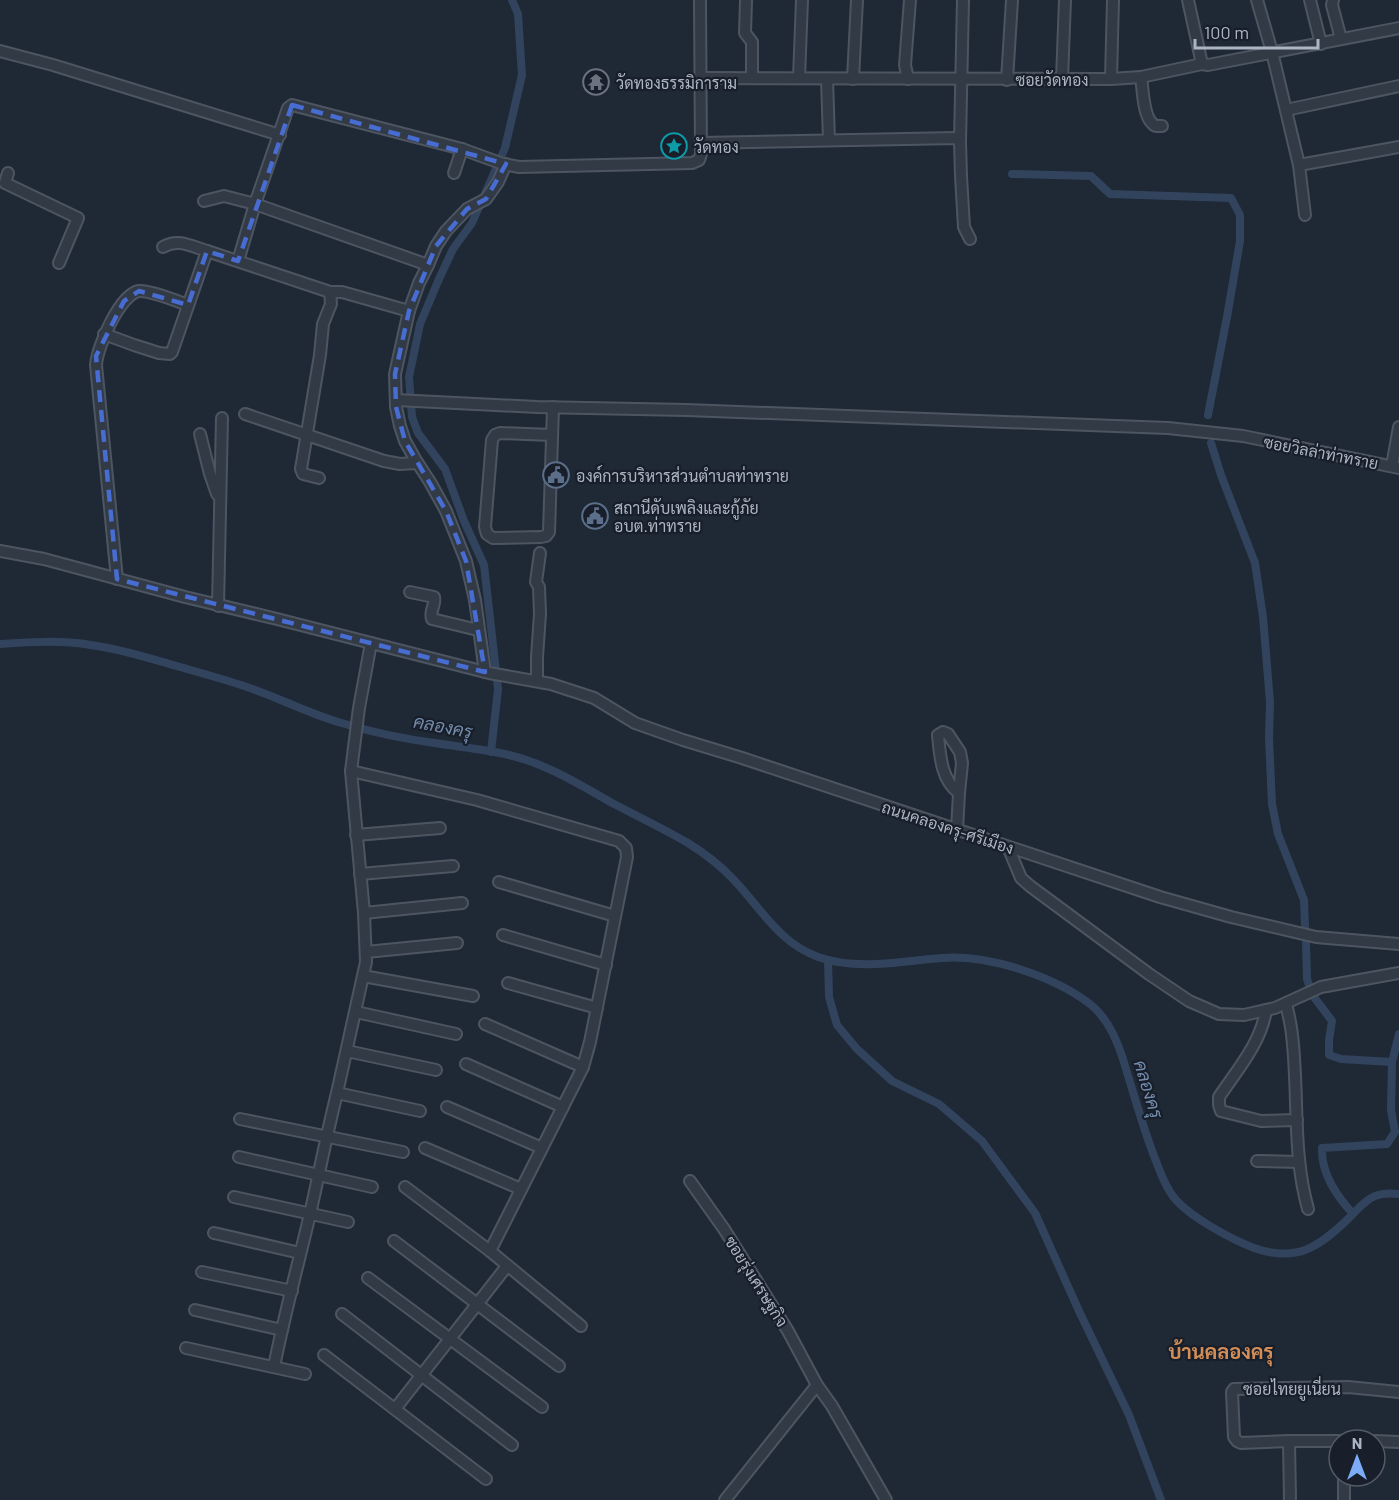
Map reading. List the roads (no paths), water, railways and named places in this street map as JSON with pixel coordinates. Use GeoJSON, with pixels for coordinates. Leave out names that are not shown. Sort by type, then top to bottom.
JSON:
{"type":"FeatureCollection","features":[{"type":"Feature","properties":{"kind":"street"},"geometry":{"type":"LineString","coordinates":[[238,261],[288,108],[292,105],[462,149],[519,167],[692,163],[699,160],[701,154],[700,0]]}},
{"type":"Feature","properties":{"kind":"street"},"geometry":{"type":"LineString","coordinates":[[746,0],[745,33],[752,42],[752,78]]}},
{"type":"Feature","properties":{"kind":"street"},"geometry":{"type":"LineString","coordinates":[[799,78],[802,0]]}},
{"type":"Feature","properties":{"kind":"street"},"geometry":{"type":"LineString","coordinates":[[853,79],[857,0]]}},
{"type":"Feature","properties":{"kind":"street"},"geometry":{"type":"LineString","coordinates":[[908,79],[905,51],[910,0]]}},
{"type":"Feature","properties":{"kind":"street"},"geometry":{"type":"LineString","coordinates":[[963,0],[960,142],[964,227],[970,238]]}},
{"type":"Feature","properties":{"kind":"street"},"geometry":{"type":"LineString","coordinates":[[1007,80],[1012,0]]}},
{"type":"Feature","properties":{"kind":"street"},"geometry":{"type":"LineString","coordinates":[[1062,80],[1065,0]]}},
{"type":"Feature","properties":{"kind":"street"},"geometry":{"type":"LineString","coordinates":[[1111,79],[1113,0]]}},
{"type":"Feature","properties":{"kind":"street"},"geometry":{"type":"LineString","coordinates":[[1188,0],[1202,64]]}},
{"type":"Feature","properties":{"kind":"street"},"geometry":{"type":"LineString","coordinates":[[1257,0],[1299,165],[1305,215]]}},
{"type":"Feature","properties":{"kind":"street"},"geometry":{"type":"LineString","coordinates":[[1310,0],[1321,44]]}},
{"type":"Feature","properties":{"kind":"street"},"geometry":{"type":"LineString","coordinates":[[1334,0],[1332,5],[1341,39]]}},
{"type":"Feature","properties":{"kind":"street","name":"ซอยวัดทอง"},"geometry":{"type":"LineString","coordinates":[[700,78],[1062,80],[1141,77],[1399,28]]}},
{"type":"Feature","properties":{"kind":"street"},"geometry":{"type":"LineString","coordinates":[[0,51],[280,135]]}},
{"type":"Feature","properties":{"kind":"street"},"geometry":{"type":"LineString","coordinates":[[1141,77],[1147,116],[1151,123],[1162,126]]}},
{"type":"Feature","properties":{"kind":"street"},"geometry":{"type":"LineString","coordinates":[[827,79],[829,140]]}},
{"type":"Feature","properties":{"kind":"street"},"geometry":{"type":"LineString","coordinates":[[1286,110],[1399,86]]}},
{"type":"Feature","properties":{"kind":"street"},"geometry":{"type":"LineString","coordinates":[[701,143],[957,138],[960,142]]}},
{"type":"Feature","properties":{"kind":"street"},"geometry":{"type":"LineString","coordinates":[[1299,165],[1399,147]]}},
{"type":"Feature","properties":{"kind":"street"},"geometry":{"type":"LineString","coordinates":[[454,173],[462,149]]}},
{"type":"Feature","properties":{"kind":"street"},"geometry":{"type":"LineString","coordinates":[[487,672],[466,561],[446,511],[405,441],[396,407],[398,400],[395,374],[409,311],[436,246],[446,231],[467,209],[486,199],[498,182],[501,163]]}},
{"type":"Feature","properties":{"kind":"street"},"geometry":{"type":"LineString","coordinates":[[8,173],[5,183],[78,218],[59,263]]}},
{"type":"Feature","properties":{"kind":"street"},"geometry":{"type":"LineString","coordinates":[[204,201],[224,196],[255,204],[428,265]]}},
{"type":"Feature","properties":{"kind":"street"},"geometry":{"type":"LineString","coordinates":[[163,247],[173,242],[180,242],[330,292],[342,292],[409,311]]}},
{"type":"Feature","properties":{"kind":"street"},"geometry":{"type":"LineString","coordinates":[[104,334],[150,350],[170,354],[175,347],[207,251]]}},
{"type":"Feature","properties":{"kind":"street"},"geometry":{"type":"LineString","coordinates":[[117,579],[96,356],[104,334],[124,301],[131,295],[139,291],[188,305]]}},
{"type":"Feature","properties":{"kind":"street"},"geometry":{"type":"LineString","coordinates":[[319,478],[301,472],[323,324],[331,304],[330,292]]}},
{"type":"Feature","properties":{"kind":"street","name":"ซอยวิลล่าท่าทราย"},"geometry":{"type":"LineString","coordinates":[[398,400],[1168,428],[1243,436],[1395,467]]}},
{"type":"Feature","properties":{"kind":"street"},"geometry":{"type":"LineString","coordinates":[[552,435],[500,433],[492,440],[485,526],[487,534],[493,538],[541,537],[546,536],[549,532],[553,407]]}},
{"type":"Feature","properties":{"kind":"street"},"geometry":{"type":"LineString","coordinates":[[245,414],[384,461],[400,464],[417,463]]}},
{"type":"Feature","properties":{"kind":"street"},"geometry":{"type":"LineString","coordinates":[[218,606],[222,418]]}},
{"type":"Feature","properties":{"kind":"street"},"geometry":{"type":"LineString","coordinates":[[1395,467],[1399,428]]}},
{"type":"Feature","properties":{"kind":"street"},"geometry":{"type":"LineString","coordinates":[[200,434],[219,503]]}},
{"type":"Feature","properties":{"kind":"street","name":"ถนนคลองครุ-ศรีเมือง"},"geometry":{"type":"LineString","coordinates":[[0,551],[44,559],[218,606],[487,672],[537,681],[594,698],[635,723],[683,740],[1160,897],[1316,937],[1399,944]]}},
{"type":"Feature","properties":{"kind":"street"},"geometry":{"type":"LineString","coordinates":[[537,681],[540,614],[539,587],[536,582],[540,553]]}},
{"type":"Feature","properties":{"kind":"street"},"geometry":{"type":"LineString","coordinates":[[410,592],[434,597],[435,601],[430,615],[432,619],[478,630]]}},
{"type":"Feature","properties":{"kind":"street"},"geometry":{"type":"LineString","coordinates":[[274,1367],[366,963],[364,913],[351,771],[359,708],[371,643]]}},
{"type":"Feature","properties":{"kind":"street"},"geometry":{"type":"LineString","coordinates":[[957,830],[962,763],[960,752],[948,734],[943,732],[938,735],[944,774],[952,788],[959,793]]}},
{"type":"Feature","properties":{"kind":"street"},"geometry":{"type":"LineString","coordinates":[[351,771],[477,800],[619,841],[626,848],[627,857],[584,1066],[490,1251]]}},
{"type":"Feature","properties":{"kind":"street"},"geometry":{"type":"LineString","coordinates":[[356,835],[440,828]]}},
{"type":"Feature","properties":{"kind":"street"},"geometry":{"type":"LineString","coordinates":[[1008,847],[1021,878],[1030,886],[1149,974],[1189,1001],[1219,1014],[1244,1015],[1266,1010],[1321,987],[1399,973]]}},
{"type":"Feature","properties":{"kind":"street"},"geometry":{"type":"LineString","coordinates":[[360,874],[453,866]]}},
{"type":"Feature","properties":{"kind":"street"},"geometry":{"type":"LineString","coordinates":[[499,882],[615,916]]}},
{"type":"Feature","properties":{"kind":"street"},"geometry":{"type":"LineString","coordinates":[[364,913],[462,903]]}},
{"type":"Feature","properties":{"kind":"street"},"geometry":{"type":"LineString","coordinates":[[503,935],[606,965]]}},
{"type":"Feature","properties":{"kind":"street"},"geometry":{"type":"LineString","coordinates":[[366,952],[457,943]]}},
{"type":"Feature","properties":{"kind":"street"},"geometry":{"type":"LineString","coordinates":[[363,976],[472,996]]}},
{"type":"Feature","properties":{"kind":"street"},"geometry":{"type":"LineString","coordinates":[[508,982],[597,1008]]}},
{"type":"Feature","properties":{"kind":"street"},"geometry":{"type":"LineString","coordinates":[[1286,1003],[1292,1034],[1299,1162],[1302,1189],[1308,1209]]}},
{"type":"Feature","properties":{"kind":"street"},"geometry":{"type":"LineString","coordinates":[[1266,1010],[1265,1021],[1257,1041],[1219,1097],[1219,1105],[1221,1111],[1261,1121],[1297,1120]]}},
{"type":"Feature","properties":{"kind":"street"},"geometry":{"type":"LineString","coordinates":[[356,1012],[456,1034]]}},
{"type":"Feature","properties":{"kind":"street"},"geometry":{"type":"LineString","coordinates":[[485,1024],[584,1066]]}},
{"type":"Feature","properties":{"kind":"street"},"geometry":{"type":"LineString","coordinates":[[347,1052],[436,1070]]}},
{"type":"Feature","properties":{"kind":"street"},"geometry":{"type":"LineString","coordinates":[[466,1064],[563,1107]]}},
{"type":"Feature","properties":{"kind":"street"},"geometry":{"type":"LineString","coordinates":[[338,1093],[420,1111]]}},
{"type":"Feature","properties":{"kind":"street"},"geometry":{"type":"LineString","coordinates":[[447,1107],[542,1148]]}},
{"type":"Feature","properties":{"kind":"street"},"geometry":{"type":"LineString","coordinates":[[240,1119],[403,1152]]}},
{"type":"Feature","properties":{"kind":"street"},"geometry":{"type":"LineString","coordinates":[[425,1148],[521,1189]]}},
{"type":"Feature","properties":{"kind":"street"},"geometry":{"type":"LineString","coordinates":[[239,1157],[372,1187]]}},
{"type":"Feature","properties":{"kind":"street"},"geometry":{"type":"LineString","coordinates":[[1257,1161],[1299,1162]]}},
{"type":"Feature","properties":{"kind":"street","name":"ซอยรุ่งเศรษฐกิจ"},"geometry":{"type":"LineString","coordinates":[[690,1181],[724,1229],[782,1321],[817,1385],[832,1406],[886,1500]]}},
{"type":"Feature","properties":{"kind":"street"},"geometry":{"type":"LineString","coordinates":[[405,1187],[490,1251],[581,1326]]}},
{"type":"Feature","properties":{"kind":"street"},"geometry":{"type":"LineString","coordinates":[[234,1197],[348,1222]]}},
{"type":"Feature","properties":{"kind":"street"},"geometry":{"type":"LineString","coordinates":[[214,1233],[300,1253]]}},
{"type":"Feature","properties":{"kind":"street"},"geometry":{"type":"LineString","coordinates":[[394,1240],[559,1366]]}},
{"type":"Feature","properties":{"kind":"street"},"geometry":{"type":"LineString","coordinates":[[395,1409],[507,1266]]}},
{"type":"Feature","properties":{"kind":"street"},"geometry":{"type":"LineString","coordinates":[[202,1272],[292,1291]]}},
{"type":"Feature","properties":{"kind":"street"},"geometry":{"type":"LineString","coordinates":[[368,1278],[542,1407]]}},
{"type":"Feature","properties":{"kind":"street"},"geometry":{"type":"LineString","coordinates":[[195,1310],[282,1330]]}},
{"type":"Feature","properties":{"kind":"street"},"geometry":{"type":"LineString","coordinates":[[342,1314],[512,1445]]}},
{"type":"Feature","properties":{"kind":"street"},"geometry":{"type":"LineString","coordinates":[[186,1348],[305,1374]]}},
{"type":"Feature","properties":{"kind":"street"},"geometry":{"type":"LineString","coordinates":[[324,1355],[486,1479]]}},
{"type":"Feature","properties":{"kind":"street"},"geometry":{"type":"LineString","coordinates":[[725,1500],[817,1385]]}},
{"type":"Feature","properties":{"kind":"street","name":"ซอยไทยยูเนี่ยน"},"geometry":{"type":"LineString","coordinates":[[1327,1441],[1237,1442],[1234,1437],[1234,1389],[1348,1387],[1399,1392]]}},
{"type":"Feature","properties":{"kind":"street"},"geometry":{"type":"LineString","coordinates":[[1289,1440],[1290,1500]]}},
{"type":"Feature","properties":{"kind":"waterway"},"geometry":{"type":"LineString","coordinates":[[491,752],[498,689],[484,565],[464,521],[445,469],[418,433],[412,417],[409,377],[420,324],[453,249],[472,223],[505,148],[522,75],[518,14],[512,0]]}},
{"type":"Feature","properties":{"kind":"waterway"},"geometry":{"type":"LineString","coordinates":[[1012,174],[1091,176],[1110,194],[1231,198],[1240,215],[1240,241],[1208,415]]}},
{"type":"Feature","properties":{"kind":"waterway"},"geometry":{"type":"LineString","coordinates":[[1211,443],[1255,563],[1263,617],[1270,702],[1272,804],[1278,834],[1304,900],[1305,927]]}},
{"type":"Feature","properties":{"kind":"waterway","name":"คลองครุ"},"geometry":{"type":"LineString","coordinates":[[0,644],[68,642],[114,649],[236,683],[320,716],[356,727],[401,738],[490,751],[523,759],[563,776],[694,847],[728,874],[792,943],[818,957],[864,964],[942,958],[979,960],[1019,969],[1058,984],[1097,1010],[1113,1034],[1150,1145],[1172,1195],[1183,1207],[1202,1221],[1223,1234],[1254,1248],[1283,1254],[1306,1250],[1328,1237],[1371,1198],[1390,1193],[1399,1194]]}},
{"type":"Feature","properties":{"kind":"waterway"},"geometry":{"type":"LineString","coordinates":[[1306,942],[1309,985]]}},
{"type":"Feature","properties":{"kind":"waterway","name":"คลองครุ"},"geometry":{"type":"LineString","coordinates":[[828,960],[829,997],[837,1025],[857,1049],[892,1081],[939,1104],[982,1141],[1035,1213],[1129,1415],[1161,1500]]}},
{"type":"Feature","properties":{"kind":"waterway"},"geometry":{"type":"LineString","coordinates":[[1311,993],[1332,1021],[1329,1055],[1341,1059],[1392,1062]]}},
{"type":"Feature","properties":{"kind":"waterway"},"geometry":{"type":"LineString","coordinates":[[1353,1214],[1341,1200],[1327,1176],[1322,1148],[1387,1144],[1395,1132],[1391,1110],[1392,1062],[1399,1034]]}},
{"type":"Feature","properties":{"kind":"place","name":"วัดทองธรรมิการาม"},"geometry":{"type":"Point","coordinates":[596,82]}},
{"type":"Feature","properties":{"kind":"place","name":"วัดทอง"},"geometry":{"type":"Point","coordinates":[674,146]}},
{"type":"Feature","properties":{"kind":"place","name":"องค์การบริหารส่วนตำบลท่าทราย"},"geometry":{"type":"Point","coordinates":[556,475]}},
{"type":"Feature","properties":{"kind":"place","name":"สถานีดับเพลิงและกู้ภัย อบต.ท่าทราย"},"geometry":{"type":"Point","coordinates":[595,516]}},
{"type":"Feature","properties":{"kind":"district","name":"บ้านคลองครุ"},"geometry":{"type":"Point","coordinates":[1221,1351]}}]}
